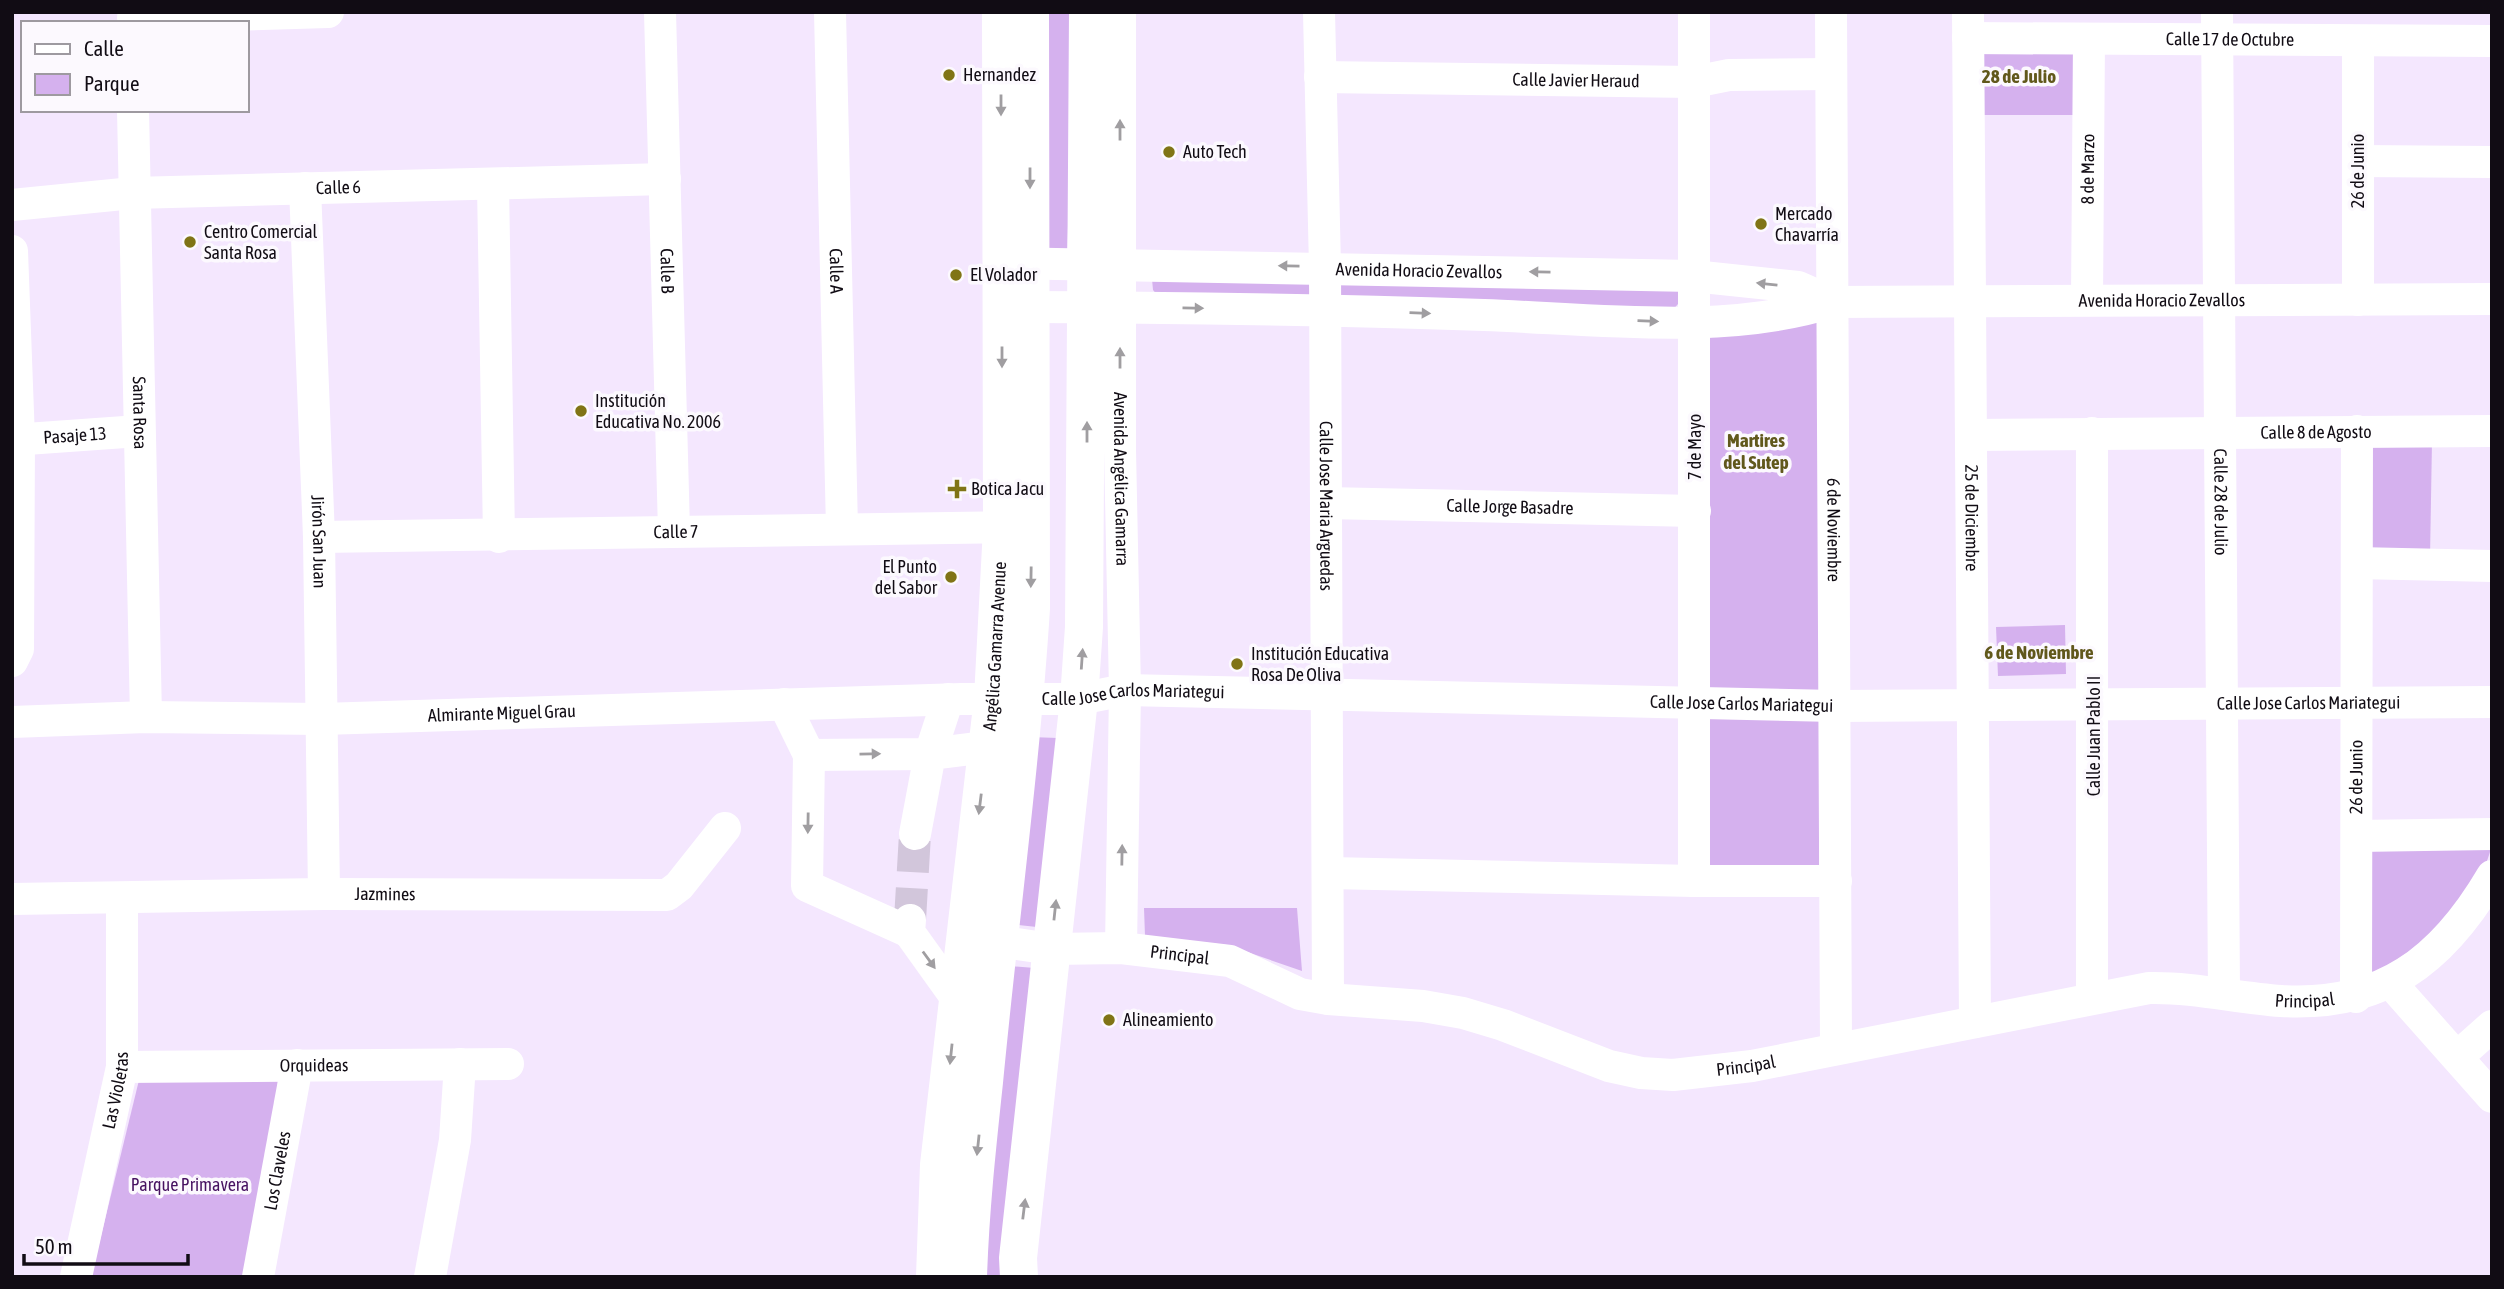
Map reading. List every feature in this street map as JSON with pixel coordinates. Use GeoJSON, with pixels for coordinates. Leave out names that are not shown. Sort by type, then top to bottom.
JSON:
{"type":"FeatureCollection","features":[{"type":"Feature","properties":{"kind":"main road","name":"Angélica Gamarra Avenue"},"geometry":{"type":"LineString","coordinates":[[1001,12],[1016,262]]}},
{"type":"Feature","properties":{"kind":"main road","name":"Angélica Gamarra Avenue"},"geometry":{"type":"LineString","coordinates":[[935,1277],[939,1165],[957,999],[981,938],[1009,699],[1017,527],[1016,262],[1030,12]]}},
{"type":"Feature","properties":{"kind":"main road"},"geometry":{"type":"LineString","coordinates":[[1021,1270],[1051,949],[1079,699],[1104,307],[1104,263],[1088,12]]}},
{"type":"Feature","properties":{"kind":"main road","name":"Angélica Gamarra Avenue"},"geometry":{"type":"LineString","coordinates":[[968,1277],[976,1162],[986,747],[1009,699]]}},
{"type":"Feature","properties":{"kind":"street"},"geometry":{"type":"LineString","coordinates":[[133,18],[328,12]]}},
{"type":"Feature","properties":{"kind":"street","name":"Calle B"},"geometry":{"type":"LineString","coordinates":[[660,12],[674,531]]}},
{"type":"Feature","properties":{"kind":"street","name":"Calle A"},"geometry":{"type":"LineString","coordinates":[[830,12],[842,529]]}},
{"type":"Feature","properties":{"kind":"street"},"geometry":{"type":"LineString","coordinates":[[1104,263],[1120,12]]}},
{"type":"Feature","properties":{"kind":"street","name":"Calle Jose Maria Arguedas"},"geometry":{"type":"LineString","coordinates":[[1319,12],[1325,267],[1328,999]]}},
{"type":"Feature","properties":{"kind":"street","name":"7 de Mayo"},"geometry":{"type":"LineString","coordinates":[[1694,12],[1694,881]]}},
{"type":"Feature","properties":{"kind":"street","name":"6 de Noviembre"},"geometry":{"type":"LineString","coordinates":[[1831,12],[1836,1049]]}},
{"type":"Feature","properties":{"kind":"street","name":"Calle 17 de Octubre"},"geometry":{"type":"LineString","coordinates":[[1968,25],[2089,39],[2217,26],[2358,41],[2492,41]]}},
{"type":"Feature","properties":{"kind":"street","name":"25 de Diciembre"},"geometry":{"type":"LineString","coordinates":[[1968,25],[1975,1022]]}},
{"type":"Feature","properties":{"kind":"street","name":"Calle 28 de Julio"},"geometry":{"type":"LineString","coordinates":[[2217,26],[2224,993]]}},
{"type":"Feature","properties":{"kind":"street","name":"8 de Marzo"},"geometry":{"type":"LineString","coordinates":[[2087,300],[2089,39]]}},
{"type":"Feature","properties":{"kind":"street","name":"26 de Junio"},"geometry":{"type":"LineString","coordinates":[[2358,41],[2358,300]]}},
{"type":"Feature","properties":{"kind":"street","name":"Calle Javier Heraud"},"geometry":{"type":"LineString","coordinates":[[1320,77],[1694,82],[1728,75],[1831,74]]}},
{"type":"Feature","properties":{"kind":"street","name":"Santa Rosa"},"geometry":{"type":"LineString","coordinates":[[133,112],[146,717]]}},
{"type":"Feature","properties":{"kind":"street"},"geometry":{"type":"LineString","coordinates":[[2358,161],[2492,162]]}},
{"type":"Feature","properties":{"kind":"street","name":"Calle 6"},"geometry":{"type":"LineString","coordinates":[[12,205],[133,193],[665,179]]}},
{"type":"Feature","properties":{"kind":"street"},"geometry":{"type":"LineString","coordinates":[[494,184],[499,537]]}},
{"type":"Feature","properties":{"kind":"street","name":"Jirón San Juan"},"geometry":{"type":"LineString","coordinates":[[305,188],[323,719],[324,894]]}},
{"type":"Feature","properties":{"kind":"street"},"geometry":{"type":"LineString","coordinates":[[12,251],[18,649],[12,661]]}},
{"type":"Feature","properties":{"kind":"street","name":"Avenida Horacio Zevallos"},"geometry":{"type":"LineString","coordinates":[[1016,262],[1693,276],[1798,287],[1832,302]]}},
{"type":"Feature","properties":{"kind":"street","name":"Avenida Horacio Zevallos"},"geometry":{"type":"LineString","coordinates":[[1016,307],[1325,310],[1695,322],[1800,313],[1832,302],[2492,299]]}},
{"type":"Feature","properties":{"kind":"street","name":"Avenida Angélica Gamarra"},"geometry":{"type":"LineString","coordinates":[[1104,307],[1125,690],[1121,947]]}},
{"type":"Feature","properties":{"kind":"street","name":"Pasaje 13"},"geometry":{"type":"LineString","coordinates":[[16,439],[139,431]]}},
{"type":"Feature","properties":{"kind":"street","name":"26 de Junio"},"geometry":{"type":"LineString","coordinates":[[2356,997],[2357,431]]}},
{"type":"Feature","properties":{"kind":"street","name":"Calle 8 de Agosto"},"geometry":{"type":"LineString","coordinates":[[1971,435],[2492,431]]}},
{"type":"Feature","properties":{"kind":"street","name":"Calle Juan Pablo II"},"geometry":{"type":"LineString","coordinates":[[2092,433],[2092,997]]}},
{"type":"Feature","properties":{"kind":"street","name":"Calle Jorge Basadre"},"geometry":{"type":"LineString","coordinates":[[1326,503],[1695,511]]}},
{"type":"Feature","properties":{"kind":"street","name":"Calle 7"},"geometry":{"type":"LineString","coordinates":[[318,537],[499,537],[674,531],[1017,527]]}},
{"type":"Feature","properties":{"kind":"street"},"geometry":{"type":"LineString","coordinates":[[2357,563],[2492,566]]}},
{"type":"Feature","properties":{"kind":"street","name":"Calle Jose Carlos Mariategui"},"geometry":{"type":"LineString","coordinates":[[1009,699],[1079,699],[1125,690],[1835,706],[2492,702]]}},
{"type":"Feature","properties":{"kind":"street"},"geometry":{"type":"LineString","coordinates":[[915,834],[930,754],[948,699]]}},
{"type":"Feature","properties":{"kind":"street","name":"Almirante Miguel Grau"},"geometry":{"type":"LineString","coordinates":[[12,722],[146,717],[323,719],[1009,699]]}},
{"type":"Feature","properties":{"kind":"street"},"geometry":{"type":"LineString","coordinates":[[784,704],[809,755],[807,886],[909,926],[957,999]]}},
{"type":"Feature","properties":{"kind":"street"},"geometry":{"type":"LineString","coordinates":[[809,755],[930,754],[986,747]]}},
{"type":"Feature","properties":{"kind":"street","name":"Jazmines"},"geometry":{"type":"LineString","coordinates":[[12,899],[324,894],[667,895],[679,886],[725,828]]}},
{"type":"Feature","properties":{"kind":"street"},"geometry":{"type":"LineString","coordinates":[[2357,836],[2492,834]]}},
{"type":"Feature","properties":{"kind":"street"},"geometry":{"type":"LineString","coordinates":[[1329,873],[1694,881],[1836,881]]}},
{"type":"Feature","properties":{"kind":"street","name":"Principal"},"geometry":{"type":"LineString","coordinates":[[981,938],[1051,949],[1121,947],[1230,961],[1291,990],[1328,999],[1423,1006],[1463,1013],[1503,1025],[1609,1066],[1640,1073],[1673,1075],[1752,1066],[2092,997],[2149,988],[2184,987],[2313,1002],[2356,997],[2404,975],[2448,936],[2492,876]]}},
{"type":"Feature","properties":{"kind":"street","name":"Las Violetas"},"geometry":{"type":"LineString","coordinates":[[76,1277],[122,1067],[121,899]]}},
{"type":"Feature","properties":{"kind":"street"},"geometry":{"type":"LineString","coordinates":[[2390,982],[2446,1049],[2492,1097]]}},
{"type":"Feature","properties":{"kind":"street"},"geometry":{"type":"LineString","coordinates":[[2465,1050],[2492,1026]]}},
{"type":"Feature","properties":{"kind":"street"},"geometry":{"type":"LineString","coordinates":[[430,1277],[456,1140],[460,1064]]}},
{"type":"Feature","properties":{"kind":"street","name":"Orquideas"},"geometry":{"type":"LineString","coordinates":[[122,1067],[508,1064]]}},
{"type":"Feature","properties":{"kind":"street","name":"Los Claveles"},"geometry":{"type":"LineString","coordinates":[[258,1277],[297,1065]]}},
{"type":"Feature","properties":{"kind":"green space"},"geometry":{"type":"Polygon","coordinates":[[[1042,12],[1076,12],[1067,253],[1043,249],[1042,12]]]}},
{"type":"Feature","properties":{"kind":"green space"},"geometry":{"type":"Polygon","coordinates":[[[2079,46],[2079,115],[1982,115],[1982,47],[2079,46]]]}},
{"type":"Feature","properties":{"kind":"green space"},"geometry":{"type":"Polygon","coordinates":[[[1308,276],[1311,295],[1159,297],[1153,290],[1152,279],[1308,276]]]}},
{"type":"Feature","properties":{"kind":"green space"},"geometry":{"type":"Polygon","coordinates":[[[1338,276],[1671,285],[1679,292],[1678,304],[1671,312],[1339,304],[1338,276]]]}},
{"type":"Feature","properties":{"kind":"green space"},"geometry":{"type":"Polygon","coordinates":[[[1821,322],[1819,694],[1706,693],[1705,338],[1821,322]]]}},
{"type":"Feature","properties":{"kind":"green space"},"geometry":{"type":"Polygon","coordinates":[[[2368,439],[2432,441],[2430,558],[2367,557],[2368,439]]]}},
{"type":"Feature","properties":{"kind":"green space"},"geometry":{"type":"Polygon","coordinates":[[[2065,625],[2066,674],[1998,676],[1996,627],[2065,625]]]}},
{"type":"Feature","properties":{"kind":"green space"},"geometry":{"type":"Polygon","coordinates":[[[1820,716],[1819,870],[1706,869],[1708,717],[1820,716]]]}},
{"type":"Feature","properties":{"kind":"green space"},"geometry":{"type":"Polygon","coordinates":[[[1030,737],[1058,738],[1037,927],[1009,924],[1030,737]]]}},
{"type":"Feature","properties":{"kind":"green space"},"geometry":{"type":"Polygon","coordinates":[[[2492,846],[2484,870],[2448,924],[2363,984],[2364,847],[2492,846]]]}},
{"type":"Feature","properties":{"kind":"green space"},"geometry":{"type":"Polygon","coordinates":[[[1144,908],[1297,908],[1302,971],[1227,945],[1145,936],[1144,908]]]}},
{"type":"Feature","properties":{"kind":"green space"},"geometry":{"type":"Polygon","coordinates":[[[1010,966],[1035,968],[1010,1277],[983,1277],[1010,966]]]}},
{"type":"Feature","properties":{"kind":"green space","name":"Parque Primavera"},"geometry":{"type":"Polygon","coordinates":[[[140,1076],[280,1076],[246,1277],[91,1277],[140,1076]]]}},
{"type":"Feature","properties":{"kind":"tunnel"},"geometry":{"type":"LineString","coordinates":[[910,920],[915,834]]}},
{"type":"Feature","properties":{"kind":"place","name":"Hernandez"},"geometry":{"type":"Point","coordinates":[949,75]}},
{"type":"Feature","properties":{"kind":"place","name":"Auto Tech"},"geometry":{"type":"Point","coordinates":[1169,152]}},
{"type":"Feature","properties":{"kind":"place","name":"Mercado Chavarría"},"geometry":{"type":"Point","coordinates":[1761,224]}},
{"type":"Feature","properties":{"kind":"place","name":"Centro Comercial Santa Rosa"},"geometry":{"type":"Point","coordinates":[190,242]}},
{"type":"Feature","properties":{"kind":"place","name":"El Volador"},"geometry":{"type":"Point","coordinates":[956,275]}},
{"type":"Feature","properties":{"kind":"place","name":"Institución Educativa No. 2006"},"geometry":{"type":"Point","coordinates":[581,411]}},
{"type":"Feature","properties":{"kind":"place","name":"Botica Jacu"},"geometry":{"type":"Point","coordinates":[957,489]}},
{"type":"Feature","properties":{"kind":"place","name":"El Punto del Sabor"},"geometry":{"type":"Point","coordinates":[951,577]}},
{"type":"Feature","properties":{"kind":"place","name":"Institución Educativa Rosa De Oliva"},"geometry":{"type":"Point","coordinates":[1237,664]}},
{"type":"Feature","properties":{"kind":"place","name":"Alineamiento"},"geometry":{"type":"Point","coordinates":[1109,1020]}},
{"type":"Feature","properties":{"kind":"district","name":"28 de Julio"},"geometry":{"type":"Point","coordinates":[2019,76]}},
{"type":"Feature","properties":{"kind":"district","name":"Martires del Sutep"},"geometry":{"type":"Point","coordinates":[1756,451]}},
{"type":"Feature","properties":{"kind":"district","name":"6 de Noviembre"},"geometry":{"type":"Point","coordinates":[2039,652]}}]}
